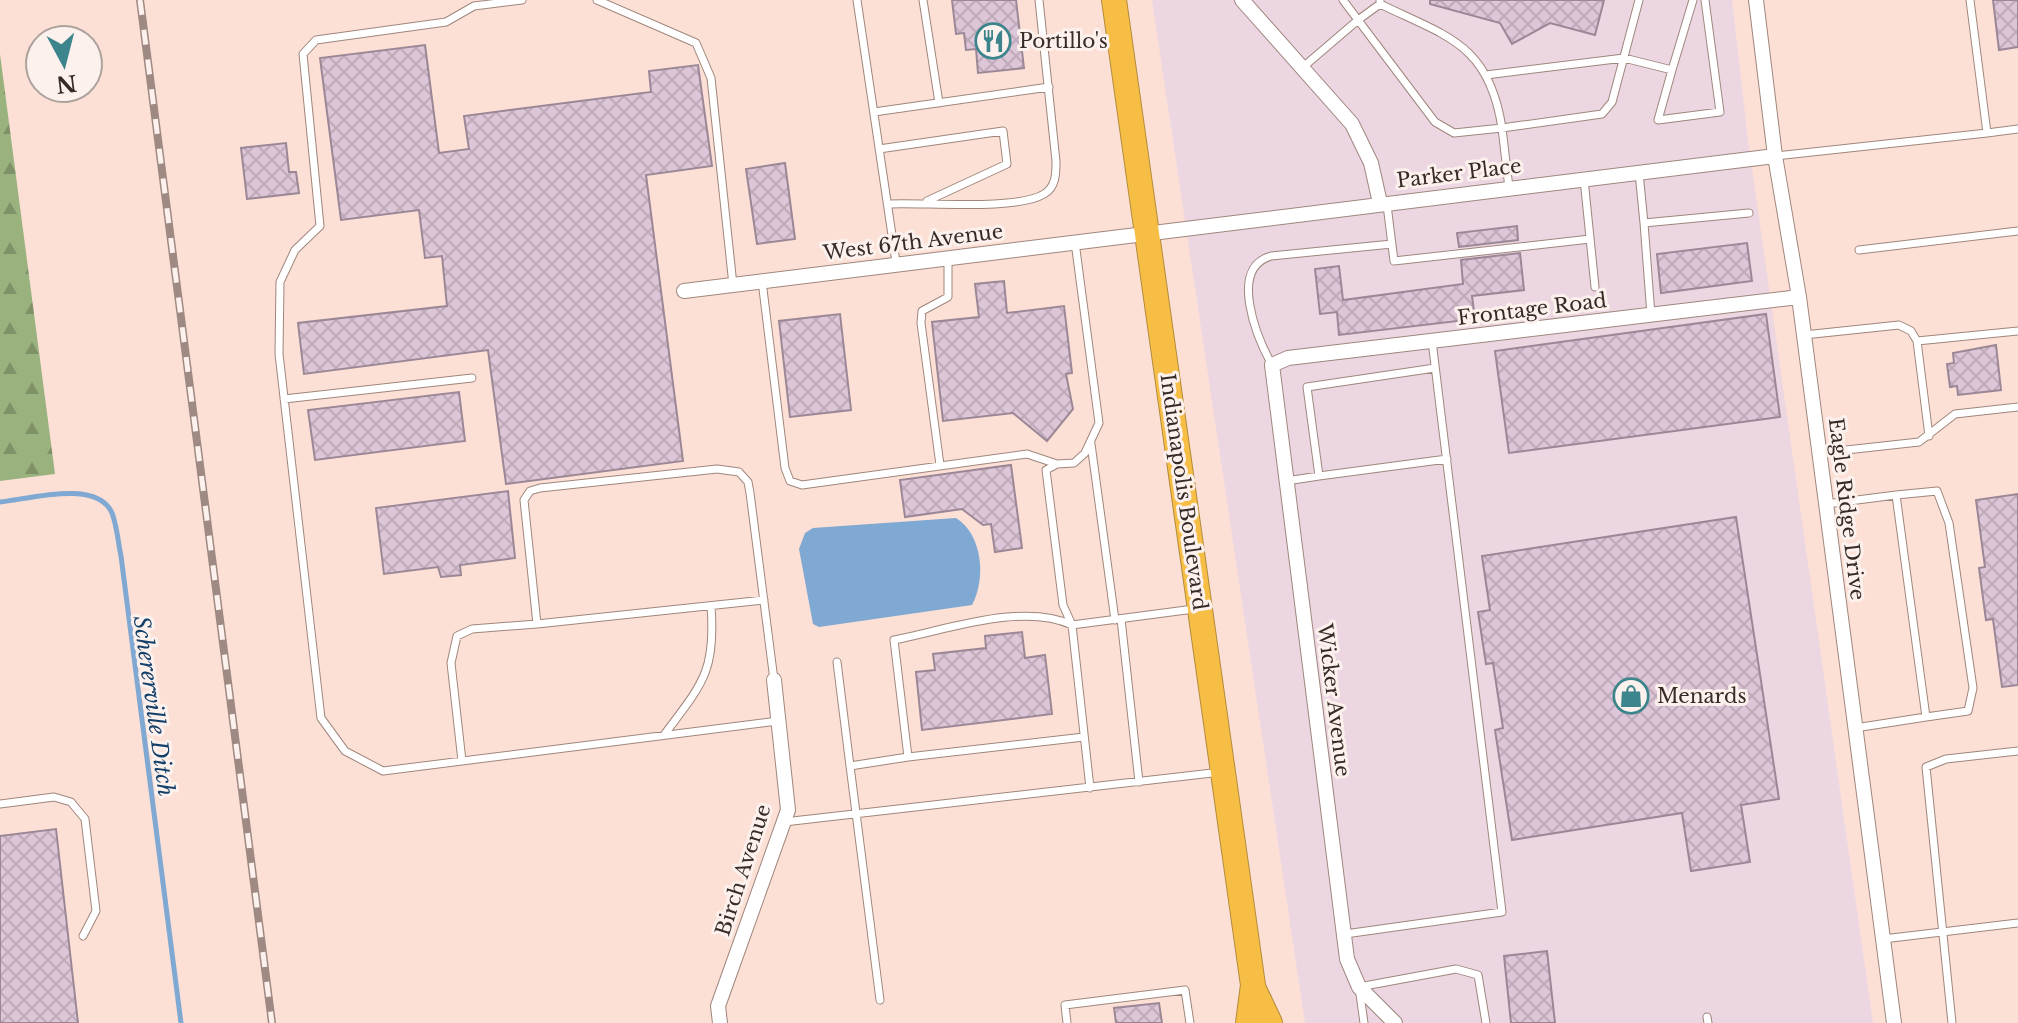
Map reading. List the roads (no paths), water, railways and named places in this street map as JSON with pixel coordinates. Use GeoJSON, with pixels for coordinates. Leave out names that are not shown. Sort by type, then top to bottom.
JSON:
{"type":"FeatureCollection","features":[{"type":"Feature","properties":{"kind":"highway","name":"Indianapolis Boulevard"},"geometry":{"type":"LineString","coordinates":[[1114,0],[1253,985],[1248,1023]]}},
{"type":"Feature","properties":{"kind":"highway","name":"Indianapolis Boulevard"},"geometry":{"type":"LineString","coordinates":[[1253,985],[1270,1023]]}},
{"type":"Feature","properties":{"kind":"street"},"geometry":{"type":"LineString","coordinates":[[1242,0],[1339,107],[1363,140],[1383,202]]}},
{"type":"Feature","properties":{"kind":"street","name":"Eagle Ridge Drive"},"geometry":{"type":"LineString","coordinates":[[1756,0],[1775,156],[1799,297],[1894,1023]]}},
{"type":"Feature","properties":{"kind":"street","name":"Parker Place"},"geometry":{"type":"LineString","coordinates":[[1148,233],[1775,156]]}},
{"type":"Feature","properties":{"kind":"street","name":"West 67th Avenue"},"geometry":{"type":"LineString","coordinates":[[684,291],[896,262],[1148,233]]}},
{"type":"Feature","properties":{"kind":"street","name":"Frontage Road"},"geometry":{"type":"LineString","coordinates":[[1272,365],[1288,358],[1799,297]]}},
{"type":"Feature","properties":{"kind":"street","name":"Wicker Avenue"},"geometry":{"type":"LineString","coordinates":[[1272,365],[1347,959],[1359,987],[1395,1023]]}},
{"type":"Feature","properties":{"kind":"street","name":"Birch Avenue"},"geometry":{"type":"LineString","coordinates":[[720,1023],[718,1006],[788,810],[774,680]]}},
{"type":"Feature","properties":{"kind":"lane"},"geometry":{"type":"LineString","coordinates":[[522,0],[474,6],[446,22],[316,40],[303,54],[320,226],[295,250],[280,282],[279,354],[321,718],[345,751],[383,771],[778,721]]}},
{"type":"Feature","properties":{"kind":"lane"},"geometry":{"type":"LineString","coordinates":[[597,0],[696,43],[711,78],[733,285]]}},
{"type":"Feature","properties":{"kind":"lane"},"geometry":{"type":"LineString","coordinates":[[857,0],[896,262]]}},
{"type":"Feature","properties":{"kind":"lane"},"geometry":{"type":"LineString","coordinates":[[923,0],[939,103]]}},
{"type":"Feature","properties":{"kind":"lane"},"geometry":{"type":"LineString","coordinates":[[888,204],[984,204],[1044,194],[1055,181],[1039,0]]}},
{"type":"Feature","properties":{"kind":"lane"},"geometry":{"type":"LineString","coordinates":[[1343,0],[1443,130],[1454,133],[1602,114],[1612,102],[1639,0]]}},
{"type":"Feature","properties":{"kind":"lane"},"geometry":{"type":"LineString","coordinates":[[1693,0],[1658,120],[1720,112],[1705,0]]}},
{"type":"Feature","properties":{"kind":"lane"},"geometry":{"type":"LineString","coordinates":[[1970,0],[1987,133]]}},
{"type":"Feature","properties":{"kind":"lane"},"geometry":{"type":"LineString","coordinates":[[1302,68],[1380,2],[1458,42],[1471,51],[1486,75],[1498,105],[1509,188]]}},
{"type":"Feature","properties":{"kind":"lane"},"geometry":{"type":"LineString","coordinates":[[1486,75],[1624,58],[1672,70]]}},
{"type":"Feature","properties":{"kind":"lane"},"geometry":{"type":"LineString","coordinates":[[874,112],[1049,87]]}},
{"type":"Feature","properties":{"kind":"lane"},"geometry":{"type":"LineString","coordinates":[[1775,156],[2018,129]]}},
{"type":"Feature","properties":{"kind":"lane"},"geometry":{"type":"LineString","coordinates":[[879,149],[1003,131],[1007,164],[924,202]]}},
{"type":"Feature","properties":{"kind":"lane"},"geometry":{"type":"LineString","coordinates":[[1639,173],[1651,315]]}},
{"type":"Feature","properties":{"kind":"lane"},"geometry":{"type":"LineString","coordinates":[[1584,179],[1595,287]]}},
{"type":"Feature","properties":{"kind":"lane"},"geometry":{"type":"LineString","coordinates":[[1383,202],[1394,261],[1590,239]]}},
{"type":"Feature","properties":{"kind":"lane"},"geometry":{"type":"LineString","coordinates":[[1644,223],[1749,213]]}},
{"type":"Feature","properties":{"kind":"lane"},"geometry":{"type":"LineString","coordinates":[[1859,250],[2018,231]]}},
{"type":"Feature","properties":{"kind":"lane"},"geometry":{"type":"LineString","coordinates":[[762,281],[785,468],[790,481],[802,485],[1027,454],[1057,464],[1074,463],[1091,444],[1099,423],[1075,242]]}},
{"type":"Feature","properties":{"kind":"lane"},"geometry":{"type":"LineString","coordinates":[[1272,365],[1257,335],[1249,286],[1249,271],[1254,263],[1271,256],[1392,244]]}},
{"type":"Feature","properties":{"kind":"lane"},"geometry":{"type":"LineString","coordinates":[[940,465],[921,323],[922,311],[948,297],[948,258]]}},
{"type":"Feature","properties":{"kind":"lane"},"geometry":{"type":"LineString","coordinates":[[1804,335],[1899,325],[1911,331],[1917,341],[1929,436]]}},
{"type":"Feature","properties":{"kind":"lane"},"geometry":{"type":"LineString","coordinates":[[1917,341],[2018,331]]}},
{"type":"Feature","properties":{"kind":"lane"},"geometry":{"type":"LineString","coordinates":[[1344,935],[1502,912],[1432,341]]}},
{"type":"Feature","properties":{"kind":"lane"},"geometry":{"type":"LineString","coordinates":[[1319,476],[1307,387],[1435,368]]}},
{"type":"Feature","properties":{"kind":"lane"},"geometry":{"type":"LineString","coordinates":[[284,399],[472,378]]}},
{"type":"Feature","properties":{"kind":"lane"},"geometry":{"type":"LineString","coordinates":[[1819,453],[1919,442],[1929,436],[1942,420],[1955,414],[2018,407]]}},
{"type":"Feature","properties":{"kind":"lane"},"geometry":{"type":"LineString","coordinates":[[1091,444],[1139,782]]}},
{"type":"Feature","properties":{"kind":"lane"},"geometry":{"type":"LineString","coordinates":[[1286,481],[1447,459]]}},
{"type":"Feature","properties":{"kind":"lane"},"geometry":{"type":"LineString","coordinates":[[1057,464],[1046,470],[1045,481],[1063,605],[1072,625],[1090,788]]}},
{"type":"Feature","properties":{"kind":"lane"},"geometry":{"type":"LineString","coordinates":[[537,624],[524,510],[524,500],[530,491],[730,468],[748,482],[774,680]]}},
{"type":"Feature","properties":{"kind":"lane"},"geometry":{"type":"LineString","coordinates":[[1826,504],[1937,491],[1949,523],[1973,688],[1968,711],[1855,728]]}},
{"type":"Feature","properties":{"kind":"lane"},"geometry":{"type":"LineString","coordinates":[[1896,495],[1926,717]]}},
{"type":"Feature","properties":{"kind":"lane"},"geometry":{"type":"LineString","coordinates":[[462,761],[451,663],[457,636],[472,629],[764,600]]}},
{"type":"Feature","properties":{"kind":"lane"},"geometry":{"type":"LineString","coordinates":[[664,735],[695,695],[709,667],[714,648],[711,606]]}},
{"type":"Feature","properties":{"kind":"lane"},"geometry":{"type":"LineString","coordinates":[[908,757],[894,640],[1020,615],[1055,617],[1072,625],[1200,608]]}},
{"type":"Feature","properties":{"kind":"lane"},"geometry":{"type":"LineString","coordinates":[[837,662],[880,1000]]}},
{"type":"Feature","properties":{"kind":"lane"},"geometry":{"type":"LineString","coordinates":[[850,766],[1084,737]]}},
{"type":"Feature","properties":{"kind":"lane"},"geometry":{"type":"LineString","coordinates":[[1952,1023],[1926,767],[1946,759],[2018,751]]}},
{"type":"Feature","properties":{"kind":"lane"},"geometry":{"type":"LineString","coordinates":[[783,822],[1223,772]]}},
{"type":"Feature","properties":{"kind":"lane"},"geometry":{"type":"LineString","coordinates":[[0,804],[54,797],[71,802],[85,819],[96,911],[83,936]]}},
{"type":"Feature","properties":{"kind":"lane"},"geometry":{"type":"LineString","coordinates":[[1883,939],[2018,923]]}},
{"type":"Feature","properties":{"kind":"lane"},"geometry":{"type":"LineString","coordinates":[[1364,1023],[1359,987],[1456,969],[1478,975],[1486,1023]]}},
{"type":"Feature","properties":{"kind":"lane"},"geometry":{"type":"LineString","coordinates":[[1067,1023],[1065,1005],[1185,990],[1190,1023]]}},
{"type":"Feature","properties":{"kind":"water"},"geometry":{"type":"Polygon","coordinates":[[[956,518],[972,535],[977,546],[979,583],[972,605],[819,627],[813,624],[799,549],[805,533],[813,528],[956,518]]]}},
{"type":"Feature","properties":{"kind":"waterway","name":"Schererville Ditch"},"geometry":{"type":"LineString","coordinates":[[0,502],[78,494],[104,503],[112,513],[121,556],[181,1023]]}},
{"type":"Feature","properties":{"kind":"railway"},"geometry":{"type":"LineString","coordinates":[[140,0],[272,1023]]}},
{"type":"Feature","properties":{"kind":"place","name":"Portillo's"},"geometry":{"type":"Point","coordinates":[993,41]}},
{"type":"Feature","properties":{"kind":"place","name":"Menards"},"geometry":{"type":"Point","coordinates":[1631,696]}}]}
